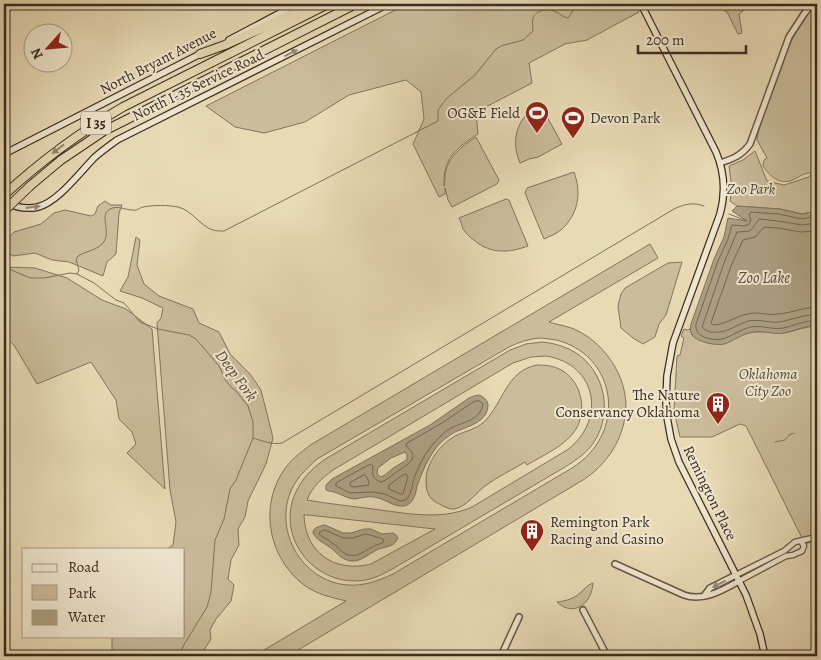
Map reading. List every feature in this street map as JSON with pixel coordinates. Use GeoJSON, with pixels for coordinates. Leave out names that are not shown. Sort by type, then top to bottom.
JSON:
{"type":"FeatureCollection","features":[{"type":"Feature","properties":{"kind":"highway"},"geometry":{"type":"LineString","coordinates":[[200,54],[242,38],[306,8],[321,4]]}},
{"type":"Feature","properties":{"kind":"highway","name":"I 35"},"geometry":{"type":"LineString","coordinates":[[4,195],[22,178],[70,140],[111,114],[328,4]]}},
{"type":"Feature","properties":{"kind":"highway","name":"I 35"},"geometry":{"type":"LineString","coordinates":[[4,210],[67,155],[104,132],[356,4]]}},
{"type":"Feature","properties":{"kind":"main road","name":"North Bryant Avenue"},"geometry":{"type":"LineString","coordinates":[[4,154],[297,4]]}},
{"type":"Feature","properties":{"kind":"main road","name":"North I-35 Service Road"},"geometry":{"type":"LineString","coordinates":[[4,202],[28,208],[47,203],[59,195],[95,157],[116,140],[388,4]]}},
{"type":"Feature","properties":{"kind":"main road","name":"Remington Place"},"geometry":{"type":"LineString","coordinates":[[641,4],[708,137],[720,163],[724,181],[722,206],[673,343],[667,376],[666,402],[670,434],[679,462],[738,578],[752,611],[766,656]]}},
{"type":"Feature","properties":{"kind":"street"},"geometry":{"type":"LineString","coordinates":[[720,163],[737,157],[750,144],[789,37],[812,4]]}},
{"type":"Feature","properties":{"kind":"street"},"geometry":{"type":"LineString","coordinates":[[738,578],[784,551],[795,542],[817,536]]}},
{"type":"Feature","properties":{"kind":"street"},"geometry":{"type":"LineString","coordinates":[[615,564],[684,596],[696,598],[703,596],[710,588],[802,551],[804,546],[801,541]]}},
{"type":"Feature","properties":{"kind":"street"},"geometry":{"type":"LineString","coordinates":[[583,610],[608,656]]}},
{"type":"Feature","properties":{"kind":"street"},"geometry":{"type":"LineString","coordinates":[[501,656],[519,617]]}},
{"type":"Feature","properties":{"kind":"green space"},"geometry":{"type":"Polygon","coordinates":[[[407,4],[635,4],[639,12],[587,40],[565,44],[529,63],[532,83],[476,112],[478,134],[463,144],[452,155],[446,168],[444,176],[444,186],[445,174],[452,157],[476,137],[499,180],[497,184],[452,207],[445,188],[445,194],[439,197],[413,144],[424,119],[421,92],[406,80],[349,95],[305,122],[264,133],[235,127],[206,106],[407,4]]]}},
{"type":"Feature","properties":{"kind":"green space"},"geometry":{"type":"Polygon","coordinates":[[[703,4],[755,4],[739,14],[742,33],[738,34],[727,12],[716,6],[704,6],[703,4]]]}},
{"type":"Feature","properties":{"kind":"green space","name":"Zoo Park"},"geometry":{"type":"Polygon","coordinates":[[[816,4],[817,211],[802,214],[780,209],[737,206],[730,201],[732,190],[729,166],[743,160],[755,151],[767,181],[784,185],[809,177],[812,173],[806,173],[786,182],[774,178],[763,166],[764,160],[767,158],[757,140],[782,63],[797,31],[816,4]]]}},
{"type":"Feature","properties":{"kind":"green space","name":"OG&E Field"},"geometry":{"type":"Polygon","coordinates":[[[540,104],[562,144],[538,157],[520,163],[516,145],[518,129],[526,115],[540,104]]]}},
{"type":"Feature","properties":{"kind":"green space"},"geometry":{"type":"Polygon","coordinates":[[[574,172],[578,188],[575,211],[561,230],[544,239],[525,193],[527,188],[574,172]]]}},
{"type":"Feature","properties":{"kind":"green space"},"geometry":{"type":"Polygon","coordinates":[[[506,199],[509,200],[528,246],[500,251],[487,248],[473,240],[463,229],[459,218],[506,199]]]}},
{"type":"Feature","properties":{"kind":"green space"},"geometry":{"type":"Polygon","coordinates":[[[105,201],[111,205],[122,205],[119,213],[116,254],[107,262],[103,276],[69,262],[52,260],[35,253],[13,256],[4,249],[4,243],[14,232],[41,224],[54,213],[65,210],[91,216],[95,214],[98,206],[105,201]]]}},
{"type":"Feature","properties":{"kind":"green space"},"geometry":{"type":"Polygon","coordinates":[[[136,237],[140,240],[137,265],[144,284],[159,296],[193,309],[199,323],[219,332],[230,354],[250,374],[261,390],[273,438],[266,464],[248,501],[245,517],[238,529],[239,545],[231,560],[228,579],[234,585],[231,601],[216,619],[210,630],[211,639],[200,656],[112,656],[112,638],[185,638],[185,548],[168,548],[173,545],[176,522],[170,490],[157,323],[161,318],[163,308],[142,298],[120,291],[128,277],[136,237]]]}},
{"type":"Feature","properties":{"kind":"green space"},"geometry":{"type":"Polygon","coordinates":[[[650,244],[658,258],[549,322],[575,329],[589,338],[608,356],[621,379],[626,404],[623,427],[616,445],[598,468],[583,480],[288,656],[254,656],[346,601],[330,597],[309,588],[292,574],[276,548],[272,533],[270,518],[271,502],[275,487],[288,465],[312,444],[650,244]],[[540,338],[520,342],[509,347],[317,459],[297,480],[291,490],[286,511],[287,527],[291,541],[298,555],[307,566],[319,576],[333,582],[348,585],[365,584],[382,579],[572,468],[586,457],[600,438],[606,422],[609,406],[607,390],[601,375],[592,361],[579,350],[560,341],[540,338]]]}},
{"type":"Feature","properties":{"kind":"green space"},"geometry":{"type":"Polygon","coordinates":[[[682,262],[666,315],[659,324],[655,337],[643,344],[621,328],[618,306],[621,294],[625,288],[668,263],[682,262]]]}},
{"type":"Feature","properties":{"kind":"green space"},"geometry":{"type":"Polygon","coordinates":[[[4,267],[35,268],[67,278],[102,300],[126,309],[152,329],[165,489],[127,453],[136,444],[132,432],[119,419],[116,400],[91,362],[37,384],[14,345],[4,336],[4,267]]]}},
{"type":"Feature","properties":{"kind":"green space","name":"Oklahoma City Zoo"},"geometry":{"type":"Polygon","coordinates":[[[817,326],[817,540],[805,544],[746,426],[740,424],[712,437],[680,437],[674,411],[677,356],[680,355],[684,338],[681,336],[684,329],[690,329],[692,335],[724,344],[748,333],[784,333],[817,326]]]}},
{"type":"Feature","properties":{"kind":"green space"},"geometry":{"type":"Polygon","coordinates":[[[546,342],[569,349],[581,356],[597,377],[602,389],[604,416],[594,442],[588,450],[565,467],[377,577],[366,580],[347,581],[330,576],[315,567],[303,555],[294,540],[290,523],[291,506],[298,488],[318,464],[510,350],[526,344],[546,342]],[[546,356],[531,357],[513,363],[333,470],[317,484],[307,500],[410,514],[448,514],[472,507],[567,450],[580,438],[588,424],[591,395],[586,381],[576,370],[563,361],[546,356]],[[304,515],[310,540],[316,550],[324,557],[345,565],[371,564],[435,529],[308,515],[304,515]]]}},
{"type":"Feature","properties":{"kind":"green space"},"geometry":{"type":"Polygon","coordinates":[[[537,365],[557,368],[569,376],[575,383],[582,406],[579,422],[572,435],[547,454],[527,465],[525,462],[494,480],[467,502],[455,509],[444,507],[434,501],[427,492],[426,480],[432,460],[440,448],[457,435],[484,422],[512,380],[527,368],[537,365]]]}},
{"type":"Feature","properties":{"kind":"green space"},"geometry":{"type":"Polygon","coordinates":[[[593,583],[589,597],[581,606],[570,609],[563,607],[557,602],[575,597],[593,583]]]}},
{"type":"Feature","properties":{"kind":"water","name":"Zoo Lake"},"geometry":{"type":"Polygon","coordinates":[[[737,206],[780,209],[802,214],[817,211],[817,326],[808,326],[779,333],[753,332],[724,344],[712,344],[692,335],[691,324],[714,259],[724,237],[728,218],[747,221],[732,211],[737,206]]]}},
{"type":"Feature","properties":{"kind":"water"},"geometry":{"type":"Polygon","coordinates":[[[479,395],[486,400],[488,404],[487,412],[473,425],[455,432],[438,445],[426,465],[415,496],[408,504],[403,506],[396,505],[374,497],[352,499],[326,490],[326,485],[332,479],[430,425],[474,396],[479,395]],[[405,452],[391,458],[378,468],[377,473],[379,476],[381,477],[407,459],[405,452]]]}},
{"type":"Feature","properties":{"kind":"water"},"geometry":{"type":"Polygon","coordinates":[[[325,525],[343,533],[371,529],[382,534],[393,533],[398,538],[390,546],[379,549],[362,559],[351,561],[342,558],[315,536],[314,530],[325,525]]]}},
{"type":"Feature","properties":{"kind":"waterway"},"geometry":{"type":"LineString","coordinates":[[77,274],[79,270],[76,260],[78,256],[96,248],[105,240],[105,215],[110,209],[137,210],[143,207],[156,206],[178,207],[188,211],[208,228],[224,231],[438,121],[438,110],[447,98],[475,75],[496,49],[523,40],[533,31],[534,15],[542,10],[551,10],[568,18],[576,4]]}},
{"type":"Feature","properties":{"kind":"waterway"},"geometry":{"type":"LineString","coordinates":[[253,438],[271,443],[282,443],[674,209],[689,204],[704,206]]}},
{"type":"Feature","properties":{"kind":"waterway"},"geometry":{"type":"LineString","coordinates":[[729,214],[747,221]]}},
{"type":"Feature","properties":{"kind":"waterway","name":"Deep Fork"},"geometry":{"type":"LineString","coordinates":[[4,267],[30,278],[44,278],[70,273],[77,274],[94,283],[116,300],[124,303],[140,322],[158,329],[189,335],[196,339],[219,366],[226,381],[248,406],[253,422],[253,438],[236,480],[230,489],[224,519],[215,540],[211,592],[207,607],[178,656]]}},
{"type":"Feature","properties":{"kind":"waterway"},"geometry":{"type":"LineString","coordinates":[[775,442],[785,440],[794,433]]}},
{"type":"Feature","properties":{"kind":"railway"},"geometry":{"type":"LineString","coordinates":[[654,7],[660,4]]}},
{"type":"Feature","properties":{"kind":"place","name":"OG&E Field"},"geometry":{"type":"Point","coordinates":[537,134]}},
{"type":"Feature","properties":{"kind":"place","name":"Devon Park"},"geometry":{"type":"Point","coordinates":[573,139]}},
{"type":"Feature","properties":{"kind":"place","name":"The Nature Conservancy Oklahoma"},"geometry":{"type":"Point","coordinates":[718,425]}},
{"type":"Feature","properties":{"kind":"place","name":"Remington Park Racing and Casino"},"geometry":{"type":"Point","coordinates":[532,552]}}]}
